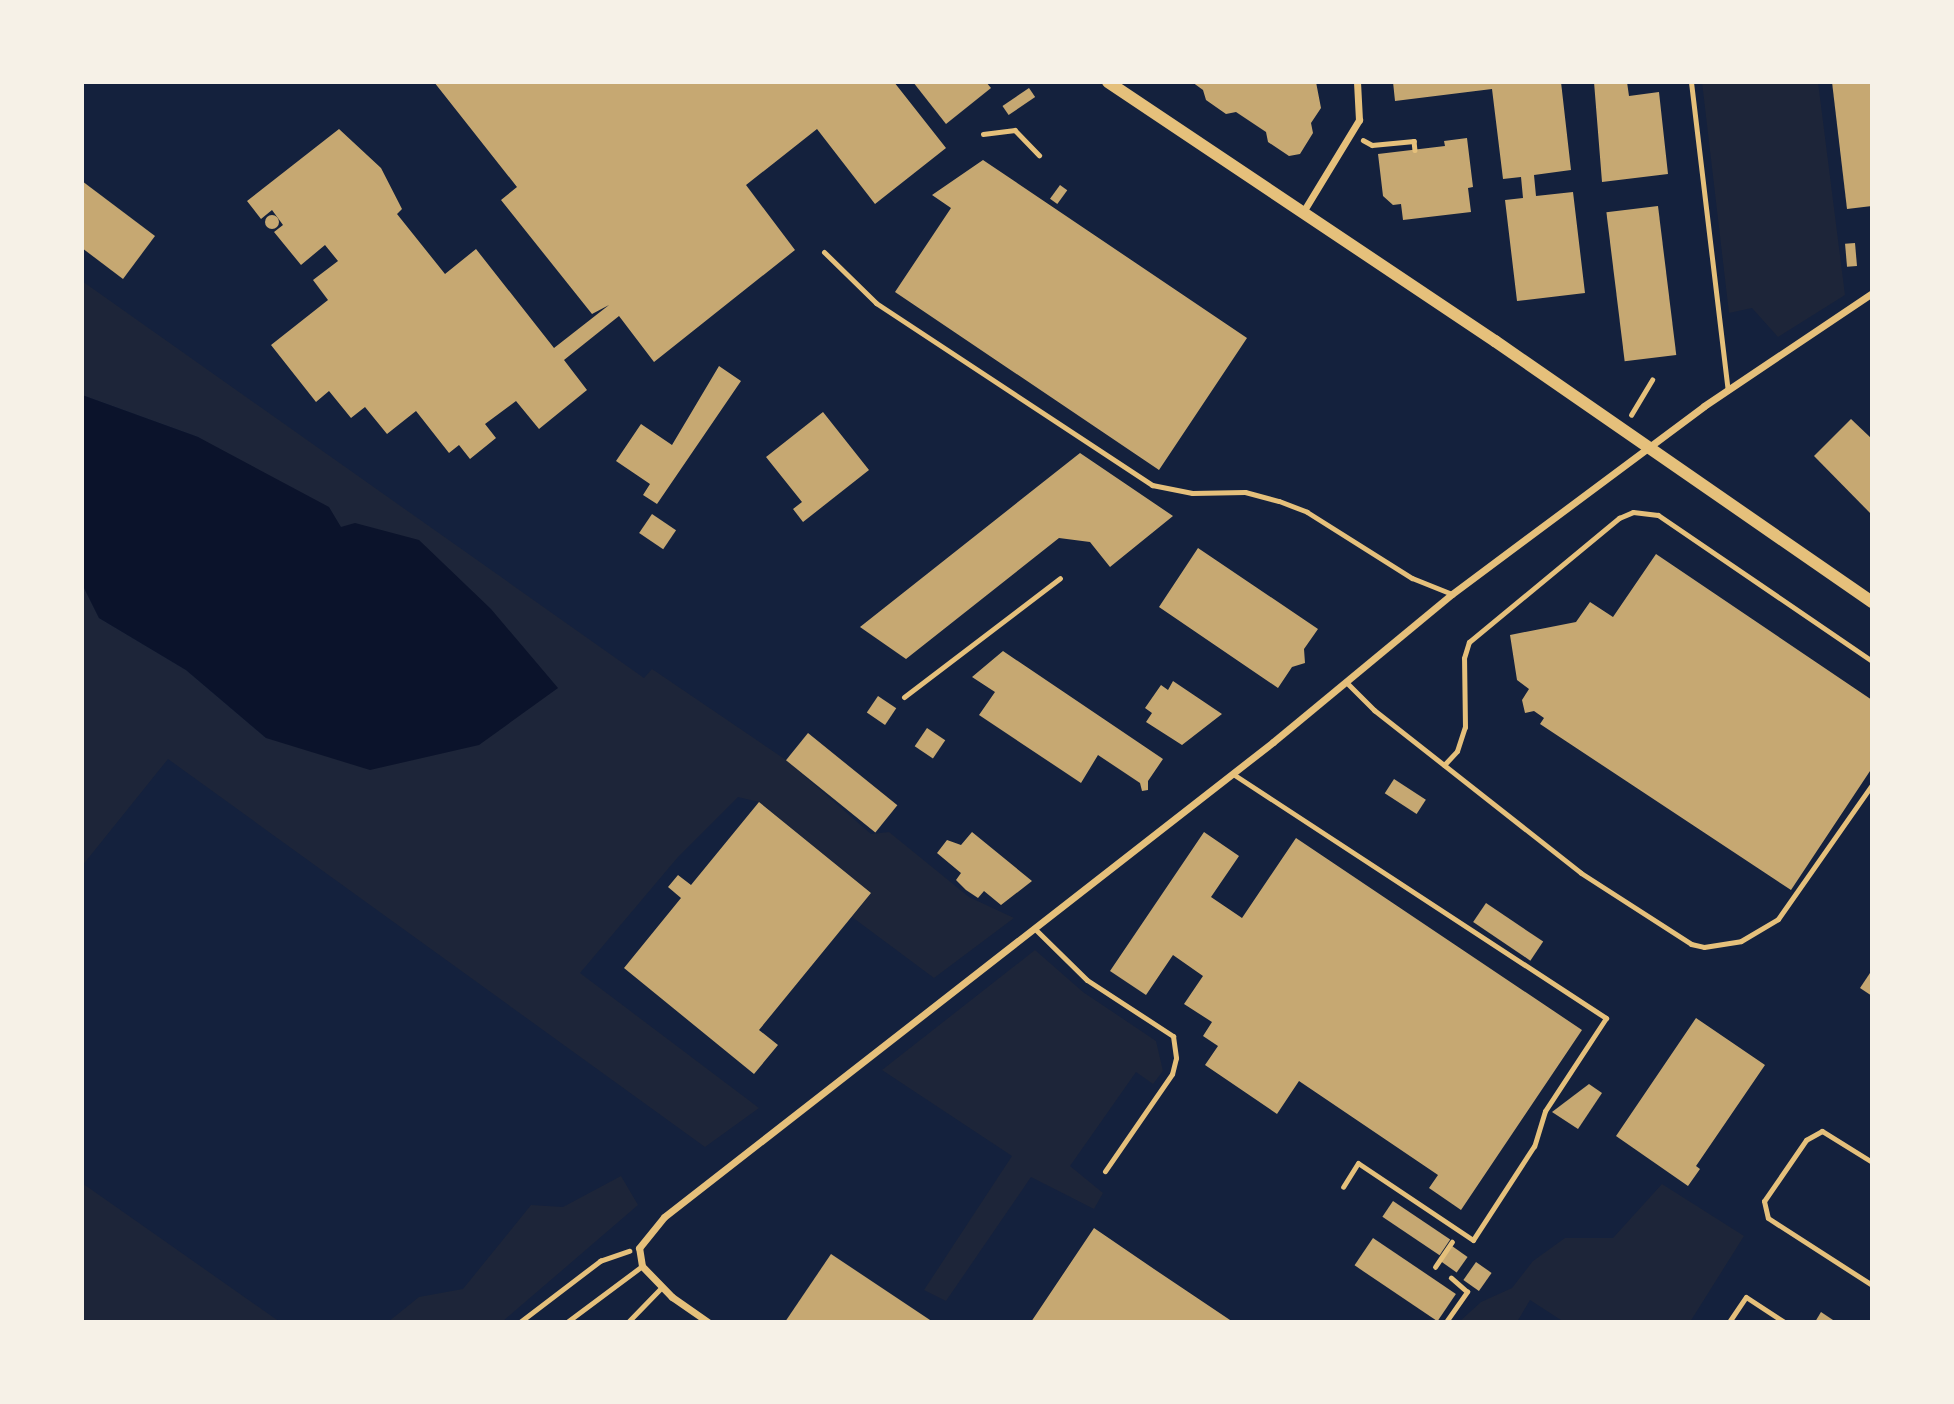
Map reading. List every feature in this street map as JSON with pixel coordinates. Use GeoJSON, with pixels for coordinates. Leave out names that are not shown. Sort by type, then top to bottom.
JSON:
{"type":"FeatureCollection","features":[{"type":"Feature","properties":{"kind":"street"},"geometry":{"type":"LineString","coordinates":[[1108,82],[1653,449],[1872,602]]}},
{"type":"Feature","properties":{"kind":"street"},"geometry":{"type":"LineString","coordinates":[[1303,212],[1360,116],[1357,82]]}},
{"type":"Feature","properties":{"kind":"street"},"geometry":{"type":"LineString","coordinates":[[708,1322],[661,1288],[642,1266],[639,1248],[664,1217],[1233,774],[1452,594],[1653,449],[1728,391],[1872,293]]}},
{"type":"Feature","properties":{"kind":"lane"},"geometry":{"type":"LineString","coordinates":[[1690,82],[1728,391]]}},
{"type":"Feature","properties":{"kind":"lane"},"geometry":{"type":"LineString","coordinates":[[824,252],[876,303],[1152,485],[1192,493],[1245,492],[1279,501],[1307,512],[1412,578],[1452,594]]}},
{"type":"Feature","properties":{"kind":"lane"},"geometry":{"type":"LineString","coordinates":[[1444,765],[1457,751],[1465,727],[1464,658],[1469,642],[1633,512],[1658,515],[1872,661]]}},
{"type":"Feature","properties":{"kind":"lane"},"geometry":{"type":"LineString","coordinates":[[904,697],[1060,578]]}},
{"type":"Feature","properties":{"kind":"lane"},"geometry":{"type":"LineString","coordinates":[[1346,682],[1444,765],[1581,873],[1690,944],[1704,947],[1741,941],[1778,919],[1872,785]]}},
{"type":"Feature","properties":{"kind":"lane"},"geometry":{"type":"LineString","coordinates":[[1233,774],[1606,1018],[1545,1111],[1534,1146],[1473,1240],[1358,1163],[1343,1187]]}},
{"type":"Feature","properties":{"kind":"lane"},"geometry":{"type":"LineString","coordinates":[[1034,928],[1087,980],[1173,1036],[1176,1058],[1172,1073],[1105,1171]]}},
{"type":"Feature","properties":{"kind":"lane"},"geometry":{"type":"LineString","coordinates":[[1872,1162],[1822,1131],[1806,1140],[1764,1202],[1768,1218],[1872,1285]]}},
{"type":"Feature","properties":{"kind":"lane"},"geometry":{"type":"LineString","coordinates":[[567,1322],[642,1266]]}},
{"type":"Feature","properties":{"kind":"lane"},"geometry":{"type":"LineString","coordinates":[[628,1322],[661,1288]]}},
{"type":"Feature","properties":{"kind":"lane"},"geometry":{"type":"LineString","coordinates":[[1730,1322],[1746,1297],[1784,1322]]}},
{"type":"Feature","properties":{"kind":"path"},"geometry":{"type":"LineString","coordinates":[[983,134],[1015,130],[1039,155]]}},
{"type":"Feature","properties":{"kind":"path"},"geometry":{"type":"LineString","coordinates":[[1352,133],[1372,145],[1414,141],[1415,150]]}},
{"type":"Feature","properties":{"kind":"path"},"geometry":{"type":"LineString","coordinates":[[1633,409],[1652,380]]}},
{"type":"Feature","properties":{"kind":"path"},"geometry":{"type":"LineString","coordinates":[[1435,1267],[1459,1231]]}},
{"type":"Feature","properties":{"kind":"path"},"geometry":{"type":"LineString","coordinates":[[520,1322],[600,1261],[639,1248]]}},
{"type":"Feature","properties":{"kind":"path"},"geometry":{"type":"LineString","coordinates":[[1446,1322],[1466,1292],[1451,1278]]}},
{"type":"Feature","properties":{"kind":"path"},"geometry":{"type":"LineString","coordinates":[[1423,1322],[1429,1322]]}},
{"type":"Feature","properties":{"kind":"shaded area"},"geometry":{"type":"Polygon","coordinates":[[[1702,82],[1818,82],[1845,295],[1778,337],[1752,308],[1729,313],[1702,82]]]}},
{"type":"Feature","properties":{"kind":"shaded area"},"geometry":{"type":"Polygon","coordinates":[[[82,281],[644,678],[652,669],[786,760],[871,834],[889,832],[969,897],[1014,918],[934,978],[852,917],[871,893],[759,802],[738,797],[678,857],[580,973],[759,1108],[705,1147],[168,759],[82,866],[82,584],[99,618],[186,670],[266,738],[341,527],[198,437],[82,395],[82,281]]]}},
{"type":"Feature","properties":{"kind":"shaded area"},"geometry":{"type":"Polygon","coordinates":[[[82,395],[198,437],[329,507],[341,527],[355,523],[419,540],[491,609],[558,688],[479,745],[370,770],[266,738],[186,670],[99,618],[82,584],[82,395]]]}},
{"type":"Feature","properties":{"kind":"shaded area"},"geometry":{"type":"Polygon","coordinates":[[[1035,950],[1083,992],[1156,1041],[1163,1071],[1153,1084],[1136,1072],[1070,1166],[1103,1193],[1094,1209],[1031,1177],[946,1301],[924,1290],[1012,1156],[882,1070],[1035,950]]]}},
{"type":"Feature","properties":{"kind":"shaded area"},"geometry":{"type":"Polygon","coordinates":[[[621,1176],[638,1205],[502,1322],[388,1322],[419,1297],[463,1289],[531,1205],[563,1207],[621,1176]]]}},
{"type":"Feature","properties":{"kind":"shaded area"},"geometry":{"type":"Polygon","coordinates":[[[82,1183],[280,1322],[82,1322],[82,1183]]]}},
{"type":"Feature","properties":{"kind":"shaded area"},"geometry":{"type":"Polygon","coordinates":[[[1662,1184],[1744,1236],[1690,1322],[1564,1322],[1530,1300],[1517,1322],[1459,1322],[1481,1302],[1512,1288],[1533,1261],[1565,1238],[1613,1238],[1662,1184]]]}},
{"type":"Feature","properties":{"kind":"building"},"geometry":{"type":"Polygon","coordinates":[[[434,82],[894,82],[946,148],[875,204],[817,129],[746,185],[795,250],[654,362],[619,316],[564,360],[587,390],[539,429],[516,401],[485,424],[496,438],[470,459],[459,445],[449,453],[416,411],[387,434],[365,407],[351,418],[329,391],[316,402],[271,345],[328,300],[313,280],[338,261],[325,245],[301,265],[274,232],[283,225],[272,210],[261,219],[247,201],[339,129],[381,168],[402,209],[397,214],[445,274],[476,249],[554,348],[609,305],[592,314],[501,200],[517,187],[434,82]]]}},
{"type":"Feature","properties":{"kind":"building"},"geometry":{"type":"Polygon","coordinates":[[[913,82],[986,82],[991,88],[946,124],[913,82]]]}},
{"type":"Feature","properties":{"kind":"building"},"geometry":{"type":"Polygon","coordinates":[[[1192,82],[1316,82],[1321,108],[1311,123],[1313,133],[1300,154],[1289,156],[1268,142],[1266,132],[1236,112],[1226,114],[1206,100],[1203,90],[1192,82]]]}},
{"type":"Feature","properties":{"kind":"building"},"geometry":{"type":"Polygon","coordinates":[[[1393,82],[1561,82],[1571,170],[1534,175],[1536,196],[1573,192],[1585,293],[1517,301],[1505,200],[1523,198],[1521,177],[1503,179],[1492,89],[1395,101],[1393,82]]]}},
{"type":"Feature","properties":{"kind":"building"},"geometry":{"type":"Polygon","coordinates":[[[1594,82],[1627,82],[1629,96],[1659,92],[1668,174],[1602,182],[1594,82]]]}},
{"type":"Feature","properties":{"kind":"building"},"geometry":{"type":"Polygon","coordinates":[[[1832,82],[1872,82],[1872,206],[1847,209],[1832,82]]]}},
{"type":"Feature","properties":{"kind":"building"},"geometry":{"type":"Polygon","coordinates":[[[1029,88],[1035,97],[1009,115],[1002,106],[1029,88]]]}},
{"type":"Feature","properties":{"kind":"building"},"geometry":{"type":"Polygon","coordinates":[[[1467,138],[1473,187],[1468,188],[1471,212],[1403,220],[1401,204],[1393,205],[1383,196],[1378,154],[1445,146],[1444,141],[1467,138]]]}},
{"type":"Feature","properties":{"kind":"building"},"geometry":{"type":"Polygon","coordinates":[[[983,160],[1247,338],[1159,470],[895,292],[951,208],[932,195],[983,160]]]}},
{"type":"Feature","properties":{"kind":"building"},"geometry":{"type":"Polygon","coordinates":[[[82,181],[155,236],[123,279],[82,248],[82,181]]]}},
{"type":"Feature","properties":{"kind":"building"},"geometry":{"type":"Polygon","coordinates":[[[1060,185],[1067,190],[1057,204],[1050,199],[1060,185]]]}},
{"type":"Feature","properties":{"kind":"building"},"geometry":{"type":"Polygon","coordinates":[[[1658,206],[1676,355],[1625,361],[1606,212],[1658,206]]]}},
{"type":"Feature","properties":{"kind":"building"},"geometry":{"type":"Polygon","coordinates":[[[272,215],[277,217],[277,227],[272,229],[267,227],[265,222],[267,217],[272,215]]]}},
{"type":"Feature","properties":{"kind":"building"},"geometry":{"type":"Polygon","coordinates":[[[1855,243],[1857,266],[1847,267],[1845,244],[1855,243]]]}},
{"type":"Feature","properties":{"kind":"building"},"geometry":{"type":"Polygon","coordinates":[[[719,366],[741,381],[657,504],[643,495],[650,484],[616,461],[641,424],[672,445],[719,366]]]}},
{"type":"Feature","properties":{"kind":"building"},"geometry":{"type":"Polygon","coordinates":[[[823,412],[869,470],[803,522],[793,509],[802,502],[766,457],[823,412]]]}},
{"type":"Feature","properties":{"kind":"building"},"geometry":{"type":"Polygon","coordinates":[[[1851,419],[1872,439],[1872,515],[1814,456],[1851,419]]]}},
{"type":"Feature","properties":{"kind":"building"},"geometry":{"type":"Polygon","coordinates":[[[1080,453],[1173,516],[1110,567],[1090,542],[1059,538],[906,659],[860,627],[1080,453]]]}},
{"type":"Feature","properties":{"kind":"building"},"geometry":{"type":"Polygon","coordinates":[[[652,514],[676,530],[663,549],[639,533],[652,514]]]}},
{"type":"Feature","properties":{"kind":"building"},"geometry":{"type":"Polygon","coordinates":[[[1198,548],[1318,629],[1304,649],[1305,663],[1292,667],[1278,688],[1159,607],[1198,548]]]}},
{"type":"Feature","properties":{"kind":"building"},"geometry":{"type":"Polygon","coordinates":[[[1656,554],[1872,700],[1872,768],[1791,890],[1540,724],[1544,718],[1534,711],[1525,713],[1522,700],[1529,689],[1517,680],[1510,635],[1576,622],[1590,602],[1613,617],[1656,554]]]}},
{"type":"Feature","properties":{"kind":"building"},"geometry":{"type":"Polygon","coordinates":[[[1003,651],[1163,759],[1148,781],[1148,790],[1142,791],[1140,783],[1098,755],[1081,783],[979,715],[995,692],[972,677],[1003,651]]]}},
{"type":"Feature","properties":{"kind":"building"},"geometry":{"type":"Polygon","coordinates":[[[1173,681],[1222,714],[1182,745],[1146,722],[1152,713],[1145,708],[1161,685],[1168,690],[1173,681]]]}},
{"type":"Feature","properties":{"kind":"building"},"geometry":{"type":"Polygon","coordinates":[[[878,696],[896,708],[885,725],[867,713],[878,696]]]}},
{"type":"Feature","properties":{"kind":"building"},"geometry":{"type":"Polygon","coordinates":[[[927,728],[945,740],[933,759],[915,746],[927,728]]]}},
{"type":"Feature","properties":{"kind":"building"},"geometry":{"type":"Polygon","coordinates":[[[808,733],[897,805],[875,833],[786,760],[808,733]]]}},
{"type":"Feature","properties":{"kind":"building"},"geometry":{"type":"Polygon","coordinates":[[[1394,779],[1426,800],[1417,814],[1385,793],[1394,779]]]}},
{"type":"Feature","properties":{"kind":"building"},"geometry":{"type":"Polygon","coordinates":[[[759,802],[871,893],[759,1030],[778,1045],[754,1074],[624,968],[681,898],[668,887],[678,875],[691,885],[759,802]]]}},
{"type":"Feature","properties":{"kind":"building"},"geometry":{"type":"Polygon","coordinates":[[[972,832],[1032,881],[1001,905],[984,891],[978,898],[966,890],[956,880],[961,873],[937,853],[947,840],[961,845],[972,832]]]}},
{"type":"Feature","properties":{"kind":"building"},"geometry":{"type":"Polygon","coordinates":[[[1204,832],[1239,856],[1211,897],[1242,918],[1296,838],[1582,1030],[1461,1210],[1429,1188],[1438,1175],[1299,1081],[1277,1114],[1205,1065],[1218,1046],[1203,1036],[1212,1022],[1184,1004],[1203,976],[1173,955],[1146,995],[1110,971],[1204,832]]]}},
{"type":"Feature","properties":{"kind":"building"},"geometry":{"type":"Polygon","coordinates":[[[1486,903],[1543,942],[1530,961],[1473,922],[1486,903]]]}},
{"type":"Feature","properties":{"kind":"building"},"geometry":{"type":"Polygon","coordinates":[[[1872,970],[1872,996],[1860,988],[1872,970]]]}},
{"type":"Feature","properties":{"kind":"building"},"geometry":{"type":"Polygon","coordinates":[[[1696,1018],[1765,1065],[1696,1166],[1700,1169],[1688,1186],[1616,1136],[1696,1018]]]}},
{"type":"Feature","properties":{"kind":"building"},"geometry":{"type":"Polygon","coordinates":[[[1589,1084],[1602,1093],[1578,1129],[1552,1112],[1589,1084]]]}},
{"type":"Feature","properties":{"kind":"building"},"geometry":{"type":"Polygon","coordinates":[[[1393,1201],[1450,1240],[1440,1255],[1382,1217],[1393,1201]]]}},
{"type":"Feature","properties":{"kind":"building"},"geometry":{"type":"Polygon","coordinates":[[[1094,1228],[1154,1269],[1233,1322],[1031,1322],[1094,1228]]]}},
{"type":"Feature","properties":{"kind":"building"},"geometry":{"type":"Polygon","coordinates":[[[1373,1238],[1456,1294],[1437,1321],[1355,1265],[1373,1238]]]}},
{"type":"Feature","properties":{"kind":"building"},"geometry":{"type":"Polygon","coordinates":[[[1452,1246],[1468,1257],[1457,1272],[1441,1262],[1452,1246]]]}},
{"type":"Feature","properties":{"kind":"building"},"geometry":{"type":"Polygon","coordinates":[[[831,1254],[933,1322],[785,1322],[831,1254]]]}},
{"type":"Feature","properties":{"kind":"building"},"geometry":{"type":"Polygon","coordinates":[[[1476,1262],[1492,1273],[1479,1291],[1463,1280],[1476,1262]]]}},
{"type":"Feature","properties":{"kind":"building"},"geometry":{"type":"Polygon","coordinates":[[[1821,1312],[1836,1322],[1815,1322],[1821,1312]]]}}]}
